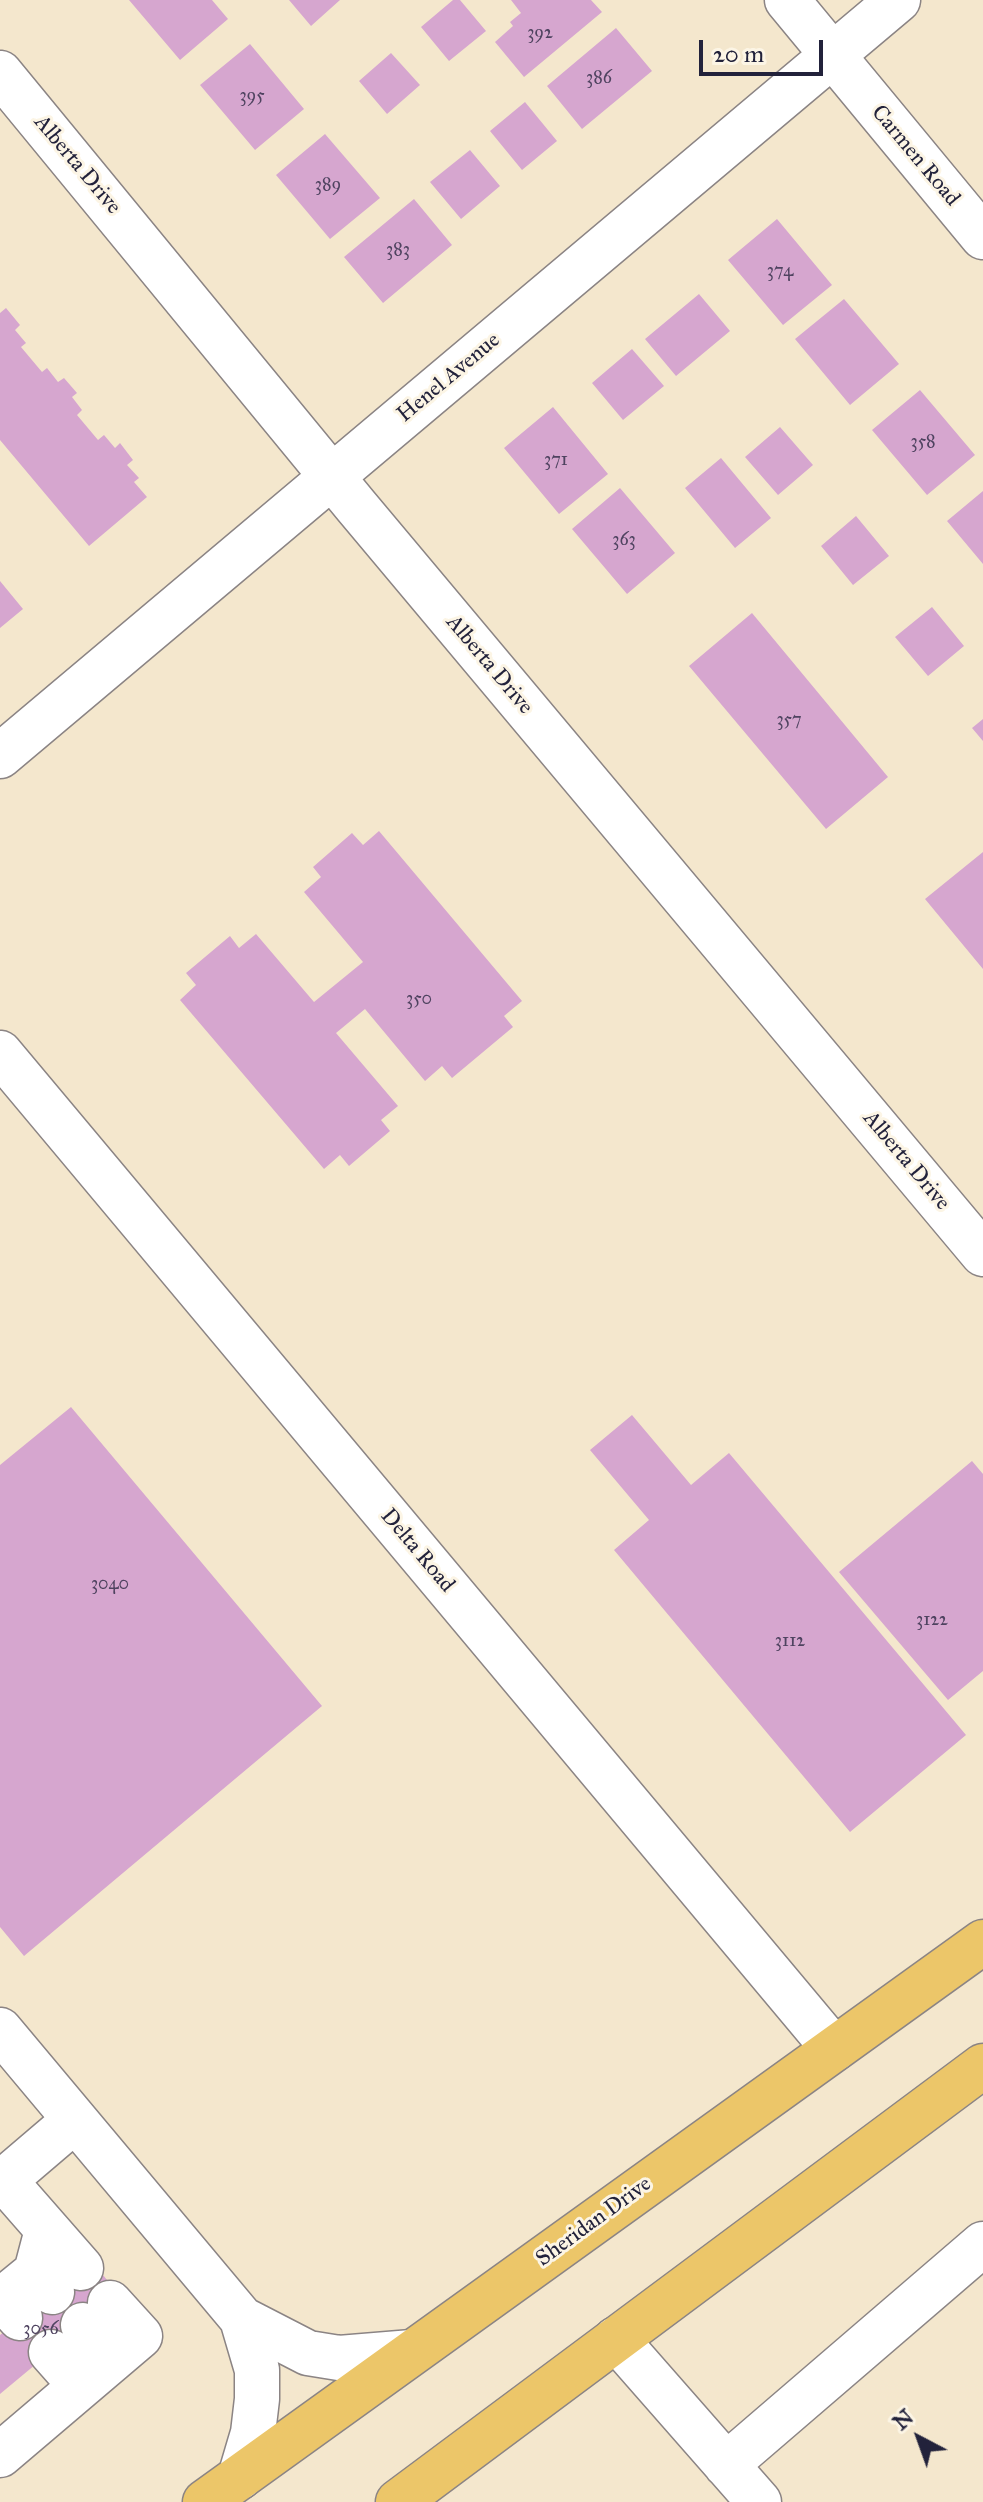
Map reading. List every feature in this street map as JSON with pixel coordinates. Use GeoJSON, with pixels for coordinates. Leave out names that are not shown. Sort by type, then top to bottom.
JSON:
{"type":"FeatureCollection","features":[{"type":"Feature","properties":{"kind":"main road","name":"Sheridan Drive"},"geometry":{"type":"LineString","coordinates":[[205,2502],[983,1942]]}},
{"type":"Feature","properties":{"kind":"main road"},"geometry":{"type":"LineString","coordinates":[[398,2502],[983,2066]]}},
{"type":"Feature","properties":{"kind":"street","name":"Carmen Road"},"geometry":{"type":"LineString","coordinates":[[787,0],[983,237]]}},
{"type":"Feature","properties":{"kind":"street","name":"Henel Avenue"},"geometry":{"type":"LineString","coordinates":[[0,756],[898,0]]}},
{"type":"Feature","properties":{"kind":"street","name":"Alberta Drive"},"geometry":{"type":"LineString","coordinates":[[0,73],[332,477],[983,1254]]}},
{"type":"Feature","properties":{"kind":"street","name":"Delta Road"},"geometry":{"type":"LineString","coordinates":[[0,1053],[834,2049]]}},
{"type":"Feature","properties":{"kind":"street"},"geometry":{"type":"LineString","coordinates":[[0,2030],[242,2319],[308,2353],[339,2358],[412,2352]]}},
{"type":"Feature","properties":{"kind":"street"},"geometry":{"type":"LineString","coordinates":[[47,2287],[47,2230],[2,2182],[75,2120]]}},
{"type":"Feature","properties":{"kind":"street"},"geometry":{"type":"LineString","coordinates":[[726,2465],[983,2244]]}},
{"type":"Feature","properties":{"kind":"street"},"geometry":{"type":"LineString","coordinates":[[240,2477],[253,2433],[257,2399],[257,2370],[242,2319]]}},
{"type":"Feature","properties":{"kind":"street"},"geometry":{"type":"LineString","coordinates":[[8,2433],[96,2373],[140,2336],[81,2327],[96,2373]]}},
{"type":"Feature","properties":{"kind":"street"},"geometry":{"type":"LineString","coordinates":[[616,2339],[759,2502]]}},
{"type":"Feature","properties":{"kind":"building"},"geometry":{"type":"Polygon","coordinates":[[[129,0],[212,0],[228,19],[180,60],[129,0]]]}},
{"type":"Feature","properties":{"kind":"building"},"geometry":{"type":"Polygon","coordinates":[[[289,0],[340,0],[311,26],[289,0]]]}},
{"type":"Feature","properties":{"kind":"building"},"geometry":{"type":"Polygon","coordinates":[[[453,0],[460,0],[486,31],[449,61],[421,27],[453,0]]]}},
{"type":"Feature","properties":{"kind":"building"},"geometry":{"type":"Polygon","coordinates":[[[511,0],[591,0],[602,12],[524,77],[495,42],[513,26],[510,22],[521,13],[511,0]]]}},
{"type":"Feature","properties":{"kind":"building"},"geometry":{"type":"Polygon","coordinates":[[[616,28],[652,71],[582,129],[547,86],[616,28]]]}},
{"type":"Feature","properties":{"kind":"building"},"geometry":{"type":"Polygon","coordinates":[[[250,44],[304,109],[255,150],[200,85],[250,44]]]}},
{"type":"Feature","properties":{"kind":"building"},"geometry":{"type":"Polygon","coordinates":[[[391,53],[420,85],[387,114],[359,81],[391,53]]]}},
{"type":"Feature","properties":{"kind":"building"},"geometry":{"type":"Polygon","coordinates":[[[525,102],[557,141],[522,170],[490,131],[525,102]]]}},
{"type":"Feature","properties":{"kind":"building"},"geometry":{"type":"Polygon","coordinates":[[[325,134],[380,198],[330,239],[276,175],[325,134]]]}},
{"type":"Feature","properties":{"kind":"building"},"geometry":{"type":"Polygon","coordinates":[[[470,150],[500,186],[461,219],[430,182],[470,150]]]}},
{"type":"Feature","properties":{"kind":"building"},"geometry":{"type":"Polygon","coordinates":[[[414,199],[452,245],[383,303],[344,257],[414,199]]]}},
{"type":"Feature","properties":{"kind":"building"},"geometry":{"type":"Polygon","coordinates":[[[777,219],[832,285],[783,325],[728,260],[777,219]]]}},
{"type":"Feature","properties":{"kind":"building"},"geometry":{"type":"Polygon","coordinates":[[[699,294],[730,331],[676,376],[645,339],[699,294]]]}},
{"type":"Feature","properties":{"kind":"building"},"geometry":{"type":"Polygon","coordinates":[[[844,299],[899,364],[850,405],[795,339],[844,299]]]}},
{"type":"Feature","properties":{"kind":"building"},"geometry":{"type":"Polygon","coordinates":[[[6,308],[20,325],[15,330],[26,343],[21,347],[42,372],[47,368],[58,382],[64,378],[77,393],[72,397],[82,410],[77,415],[98,440],[104,435],[115,448],[120,443],[133,460],[127,465],[139,478],[134,482],[147,497],[89,546],[0,440],[0,313],[6,308]]]}},
{"type":"Feature","properties":{"kind":"building"},"geometry":{"type":"Polygon","coordinates":[[[632,349],[664,386],[623,420],[592,383],[632,349]]]}},
{"type":"Feature","properties":{"kind":"building"},"geometry":{"type":"Polygon","coordinates":[[[920,390],[975,455],[927,495],[872,430],[920,390]]]}},
{"type":"Feature","properties":{"kind":"building"},"geometry":{"type":"Polygon","coordinates":[[[553,407],[608,474],[559,514],[504,448],[553,407]]]}},
{"type":"Feature","properties":{"kind":"building"},"geometry":{"type":"Polygon","coordinates":[[[780,427],[813,465],[778,495],[745,457],[780,427]]]}},
{"type":"Feature","properties":{"kind":"building"},"geometry":{"type":"Polygon","coordinates":[[[721,458],[771,518],[735,548],[685,488],[721,458]]]}},
{"type":"Feature","properties":{"kind":"building"},"geometry":{"type":"Polygon","coordinates":[[[620,488],[675,553],[627,594],[572,529],[620,488]]]}},
{"type":"Feature","properties":{"kind":"building"},"geometry":{"type":"Polygon","coordinates":[[[983,491],[983,564],[947,521],[983,491]]]}},
{"type":"Feature","properties":{"kind":"building"},"geometry":{"type":"Polygon","coordinates":[[[856,516],[889,556],[853,585],[821,546],[856,516]]]}},
{"type":"Feature","properties":{"kind":"building"},"geometry":{"type":"Polygon","coordinates":[[[0,581],[23,609],[0,628],[0,581]]]}},
{"type":"Feature","properties":{"kind":"building"},"geometry":{"type":"Polygon","coordinates":[[[932,607],[964,646],[928,676],[895,637],[932,607]]]}},
{"type":"Feature","properties":{"kind":"building"},"geometry":{"type":"Polygon","coordinates":[[[752,613],[888,777],[826,829],[689,666],[752,613]]]}},
{"type":"Feature","properties":{"kind":"building"},"geometry":{"type":"Polygon","coordinates":[[[983,719],[983,741],[972,728],[983,719]]]}},
{"type":"Feature","properties":{"kind":"building"},"geometry":{"type":"Polygon","coordinates":[[[379,831],[522,1001],[504,1016],[513,1027],[452,1078],[442,1066],[425,1081],[365,1009],[336,1033],[398,1106],[381,1120],[390,1131],[349,1166],[340,1155],[324,1169],[180,1000],[196,985],[186,973],[230,936],[239,948],[256,934],[314,1002],[363,962],[304,892],[321,877],[313,867],[352,833],[363,845],[379,831]]]}},
{"type":"Feature","properties":{"kind":"building"},"geometry":{"type":"Polygon","coordinates":[[[983,852],[983,969],[925,899],[983,852]]]}},
{"type":"Feature","properties":{"kind":"building"},"geometry":{"type":"Polygon","coordinates":[[[71,1407],[322,1706],[24,1956],[0,1927],[0,1465],[71,1407]]]}},
{"type":"Feature","properties":{"kind":"building"},"geometry":{"type":"Polygon","coordinates":[[[632,1415],[691,1485],[729,1453],[966,1735],[850,1832],[614,1550],[649,1520],[590,1450],[632,1415]]]}},
{"type":"Feature","properties":{"kind":"building"},"geometry":{"type":"Polygon","coordinates":[[[972,1461],[983,1474],[983,1671],[948,1700],[839,1572],[972,1461]]]}},
{"type":"Feature","properties":{"kind":"building"},"geometry":{"type":"Polygon","coordinates":[[[91,2260],[119,2295],[0,2394],[0,2335],[91,2260]]]}}]}
